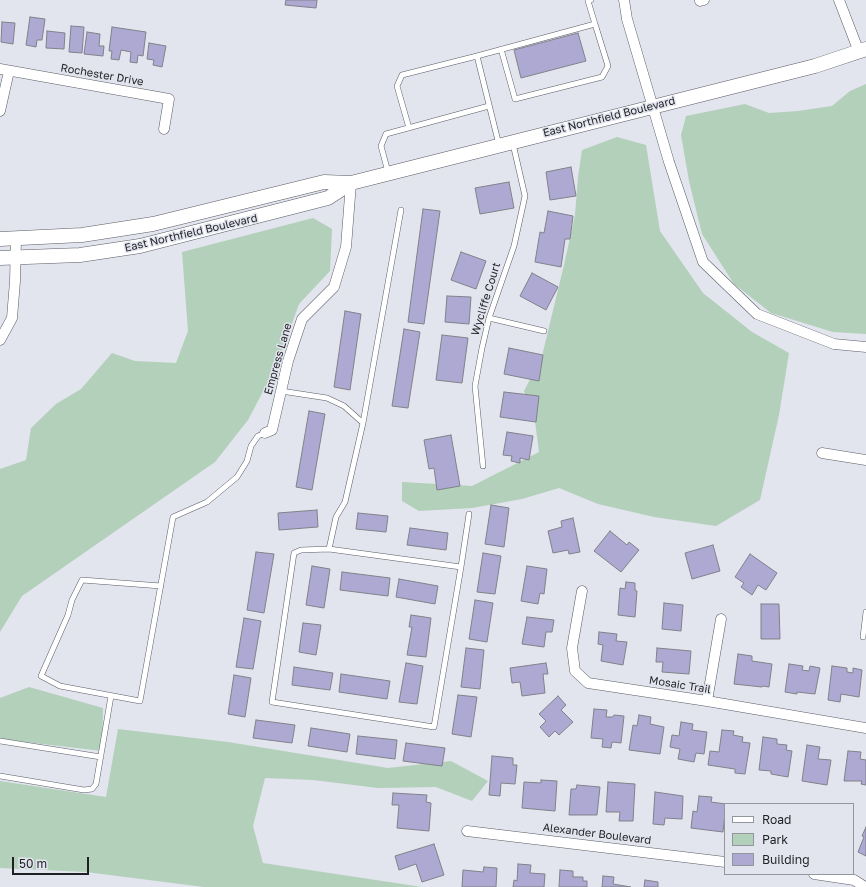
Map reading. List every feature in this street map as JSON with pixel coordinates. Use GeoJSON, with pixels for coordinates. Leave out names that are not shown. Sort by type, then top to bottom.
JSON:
{"type":"FeatureCollection","features":[{"type":"Feature","properties":{"kind":"main road","name":"East Northfield Boulevard"},"geometry":{"type":"LineString","coordinates":[[0,239],[16,240],[82,235],[152,224],[324,182],[351,183],[815,66],[863,50]]}},
{"type":"Feature","properties":{"kind":"main road","name":"East Northfield Boulevard"},"geometry":{"type":"LineString","coordinates":[[0,258],[16,259],[80,255],[140,246],[328,198],[351,183]]}},
{"type":"Feature","properties":{"kind":"street"},"geometry":{"type":"LineString","coordinates":[[624,0],[627,19],[652,106],[669,162],[703,262],[757,314],[834,344],[866,346]]}},
{"type":"Feature","properties":{"kind":"street"},"geometry":{"type":"LineString","coordinates":[[839,0],[863,50]]}},
{"type":"Feature","properties":{"kind":"street"},"geometry":{"type":"LineString","coordinates":[[0,111],[4,70]]}},
{"type":"Feature","properties":{"kind":"street","name":"Rochester Drive"},"geometry":{"type":"LineString","coordinates":[[4,70],[169,98],[164,129]]}},
{"type":"Feature","properties":{"kind":"street","name":"Empress Lane"},"geometry":{"type":"LineString","coordinates":[[265,433],[272,430],[288,361],[302,319],[334,287],[346,247],[351,183]]}},
{"type":"Feature","properties":{"kind":"street"},"geometry":{"type":"LineString","coordinates":[[0,340],[12,318],[16,240]]}},
{"type":"Feature","properties":{"kind":"street"},"geometry":{"type":"LineString","coordinates":[[822,453],[866,460]]}},
{"type":"Feature","properties":{"kind":"street","name":"Mosaic Trail"},"geometry":{"type":"LineString","coordinates":[[582,591],[572,648],[575,671],[588,683],[707,701],[866,728]]}},
{"type":"Feature","properties":{"kind":"street"},"geometry":{"type":"LineString","coordinates":[[707,701],[721,619]]}},
{"type":"Feature","properties":{"kind":"street","name":"Alexander Boulevard"},"geometry":{"type":"LineString","coordinates":[[467,831],[724,862]]}},
{"type":"Feature","properties":{"kind":"street"},"geometry":{"type":"LineString","coordinates":[[821,875],[854,880],[865,887]]}},
{"type":"Feature","properties":{"kind":"lane"},"geometry":{"type":"LineString","coordinates":[[501,49],[514,99],[602,77],[608,66],[588,0],[591,0]]}},
{"type":"Feature","properties":{"kind":"lane"},"geometry":{"type":"LineString","coordinates":[[409,128],[397,86],[402,75],[595,24]]}},
{"type":"Feature","properties":{"kind":"lane","name":"Wycliffe Court"},"geometry":{"type":"LineString","coordinates":[[476,56],[489,106],[506,143],[525,196],[514,246],[490,318],[482,348],[475,386],[483,466]]}},
{"type":"Feature","properties":{"kind":"lane"},"geometry":{"type":"LineString","coordinates":[[388,173],[381,146],[386,134],[489,106]]}},
{"type":"Feature","properties":{"kind":"lane"},"geometry":{"type":"LineString","coordinates":[[329,549],[336,517],[344,502],[362,423],[401,210]]}},
{"type":"Feature","properties":{"kind":"lane"},"geometry":{"type":"LineString","coordinates":[[490,318],[544,331]]}},
{"type":"Feature","properties":{"kind":"lane"},"geometry":{"type":"LineString","coordinates":[[281,391],[327,398],[344,406],[362,423]]}},
{"type":"Feature","properties":{"kind":"lane"},"geometry":{"type":"LineString","coordinates":[[161,586],[82,580],[77,587],[68,615],[41,676],[60,686],[140,701],[161,586],[173,517],[207,502],[237,477],[247,461],[251,446],[258,436],[265,433]]}},
{"type":"Feature","properties":{"kind":"lane"},"geometry":{"type":"LineString","coordinates":[[462,567],[329,549],[301,550],[294,553],[272,702],[434,727],[462,567],[469,514]]}},
{"type":"Feature","properties":{"kind":"lane"},"geometry":{"type":"LineString","coordinates":[[863,637],[866,612]]}},
{"type":"Feature","properties":{"kind":"lane"},"geometry":{"type":"LineString","coordinates":[[0,776],[84,790],[92,789],[96,784],[111,696]]}},
{"type":"Feature","properties":{"kind":"lane"},"geometry":{"type":"LineString","coordinates":[[0,741],[101,757]]}},
{"type":"Feature","properties":{"kind":"green space"},"geometry":{"type":"Polygon","coordinates":[[[866,84],[866,334],[833,332],[771,313],[734,284],[702,234],[689,181],[681,135],[686,116],[745,104],[769,113],[798,111],[832,106],[850,91],[866,84]]]}},
{"type":"Feature","properties":{"kind":"green space"},"geometry":{"type":"Polygon","coordinates":[[[617,137],[646,145],[660,231],[703,293],[752,332],[789,353],[779,415],[760,500],[716,526],[654,517],[598,504],[559,488],[522,499],[472,508],[419,511],[402,501],[402,482],[472,486],[539,452],[535,421],[524,391],[542,356],[564,265],[575,215],[582,150],[617,137]]]}},
{"type":"Feature","properties":{"kind":"green space"},"geometry":{"type":"Polygon","coordinates":[[[313,218],[332,229],[330,271],[299,304],[277,365],[248,420],[215,462],[22,596],[0,632],[0,469],[26,460],[31,428],[56,404],[81,389],[112,353],[135,361],[176,363],[188,331],[182,252],[313,218]]]}},
{"type":"Feature","properties":{"kind":"green space"},"geometry":{"type":"Polygon","coordinates":[[[29,687],[103,708],[102,751],[0,739],[0,698],[29,687]]]}},
{"type":"Feature","properties":{"kind":"green space"},"geometry":{"type":"Polygon","coordinates":[[[118,729],[228,742],[388,768],[451,761],[488,781],[472,801],[436,787],[378,788],[313,780],[265,778],[253,826],[263,863],[422,887],[204,887],[86,872],[0,868],[0,781],[106,797],[118,729]]]}},
{"type":"Feature","properties":{"kind":"building"},"geometry":{"type":"Polygon","coordinates":[[[286,0],[317,0],[316,8],[285,5],[286,0]]]}},
{"type":"Feature","properties":{"kind":"building"},"geometry":{"type":"Polygon","coordinates":[[[30,17],[45,19],[42,40],[37,40],[36,47],[26,45],[30,17]]]}},
{"type":"Feature","properties":{"kind":"building"},"geometry":{"type":"Polygon","coordinates":[[[2,22],[15,23],[13,44],[1,42],[2,22]]]}},
{"type":"Feature","properties":{"kind":"building"},"geometry":{"type":"Polygon","coordinates":[[[71,26],[84,27],[82,53],[69,52],[71,26]]]}},
{"type":"Feature","properties":{"kind":"building"},"geometry":{"type":"Polygon","coordinates":[[[112,27],[146,32],[143,56],[138,55],[137,63],[130,62],[131,52],[121,50],[119,60],[111,59],[112,51],[109,51],[112,27]]]}},
{"type":"Feature","properties":{"kind":"building"},"geometry":{"type":"Polygon","coordinates":[[[47,31],[65,33],[64,49],[46,48],[47,31]]]}},
{"type":"Feature","properties":{"kind":"building"},"geometry":{"type":"Polygon","coordinates":[[[87,32],[100,34],[99,46],[104,46],[103,56],[84,54],[87,32]]]}},
{"type":"Feature","properties":{"kind":"building"},"geometry":{"type":"Polygon","coordinates":[[[578,33],[586,61],[521,78],[514,50],[578,33]]]}},
{"type":"Feature","properties":{"kind":"building"},"geometry":{"type":"Polygon","coordinates":[[[149,43],[166,46],[162,67],[153,65],[154,60],[147,59],[149,43]]]}},
{"type":"Feature","properties":{"kind":"building"},"geometry":{"type":"Polygon","coordinates":[[[571,167],[576,196],[550,200],[546,172],[571,167]]]}},
{"type":"Feature","properties":{"kind":"building"},"geometry":{"type":"Polygon","coordinates":[[[509,182],[514,208],[480,214],[475,188],[509,182]]]}},
{"type":"Feature","properties":{"kind":"building"},"geometry":{"type":"Polygon","coordinates":[[[423,209],[440,211],[424,324],[408,322],[423,209]]]}},
{"type":"Feature","properties":{"kind":"building"},"geometry":{"type":"Polygon","coordinates":[[[548,211],[573,216],[570,239],[565,239],[561,267],[535,262],[540,232],[544,233],[548,211]]]}},
{"type":"Feature","properties":{"kind":"building"},"geometry":{"type":"Polygon","coordinates":[[[461,252],[486,261],[476,289],[451,280],[461,252]]]}},
{"type":"Feature","properties":{"kind":"building"},"geometry":{"type":"Polygon","coordinates":[[[532,273],[558,287],[546,310],[520,296],[532,273]]]}},
{"type":"Feature","properties":{"kind":"building"},"geometry":{"type":"Polygon","coordinates":[[[447,296],[471,297],[469,324],[445,322],[447,296]]]}},
{"type":"Feature","properties":{"kind":"building"},"geometry":{"type":"Polygon","coordinates":[[[345,311],[361,314],[350,390],[334,387],[345,311]]]}},
{"type":"Feature","properties":{"kind":"building"},"geometry":{"type":"Polygon","coordinates":[[[404,329],[420,332],[408,408],[392,406],[404,329]]]}},
{"type":"Feature","properties":{"kind":"building"},"geometry":{"type":"Polygon","coordinates":[[[442,335],[468,338],[462,383],[436,380],[442,335]]]}},
{"type":"Feature","properties":{"kind":"building"},"geometry":{"type":"Polygon","coordinates":[[[509,348],[543,355],[539,381],[504,374],[509,348]]]}},
{"type":"Feature","properties":{"kind":"building"},"geometry":{"type":"Polygon","coordinates":[[[504,392],[539,396],[536,422],[500,417],[504,392]]]}},
{"type":"Feature","properties":{"kind":"building"},"geometry":{"type":"Polygon","coordinates":[[[309,411],[325,414],[312,490],[296,487],[309,411]]]}},
{"type":"Feature","properties":{"kind":"building"},"geometry":{"type":"Polygon","coordinates":[[[507,432],[533,436],[529,460],[520,458],[520,463],[511,461],[512,456],[503,455],[507,432]]]}},
{"type":"Feature","properties":{"kind":"building"},"geometry":{"type":"Polygon","coordinates":[[[451,435],[460,486],[437,490],[434,468],[429,469],[424,440],[451,435]]]}},
{"type":"Feature","properties":{"kind":"building"},"geometry":{"type":"Polygon","coordinates":[[[491,505],[509,508],[504,547],[485,544],[491,505]]]}},
{"type":"Feature","properties":{"kind":"building"},"geometry":{"type":"Polygon","coordinates":[[[317,510],[318,527],[279,530],[278,513],[317,510]]]}},
{"type":"Feature","properties":{"kind":"building"},"geometry":{"type":"Polygon","coordinates":[[[358,513],[388,516],[386,532],[356,529],[358,513]]]}},
{"type":"Feature","properties":{"kind":"building"},"geometry":{"type":"Polygon","coordinates":[[[573,518],[580,552],[569,554],[568,550],[553,553],[548,531],[562,527],[561,521],[573,518]]]}},
{"type":"Feature","properties":{"kind":"building"},"geometry":{"type":"Polygon","coordinates":[[[410,528],[448,533],[446,550],[407,545],[410,528]]]}},
{"type":"Feature","properties":{"kind":"building"},"geometry":{"type":"Polygon","coordinates":[[[610,531],[627,545],[629,542],[639,550],[621,572],[594,551],[610,531]]]}},
{"type":"Feature","properties":{"kind":"building"},"geometry":{"type":"Polygon","coordinates":[[[713,545],[720,571],[692,579],[685,553],[713,545]]]}},
{"type":"Feature","properties":{"kind":"building"},"geometry":{"type":"Polygon","coordinates":[[[256,552],[274,554],[264,613],[247,610],[256,552]]]}},
{"type":"Feature","properties":{"kind":"building"},"geometry":{"type":"Polygon","coordinates":[[[483,553],[501,556],[495,594],[477,592],[483,553]]]}},
{"type":"Feature","properties":{"kind":"building"},"geometry":{"type":"Polygon","coordinates":[[[750,554],[777,573],[766,590],[758,585],[752,595],[741,587],[744,583],[735,577],[750,554]]]}},
{"type":"Feature","properties":{"kind":"building"},"geometry":{"type":"Polygon","coordinates":[[[312,566],[330,569],[324,608],[306,605],[312,566]]]}},
{"type":"Feature","properties":{"kind":"building"},"geometry":{"type":"Polygon","coordinates":[[[527,566],[547,569],[544,594],[540,593],[538,604],[521,601],[527,566]]]}},
{"type":"Feature","properties":{"kind":"building"},"geometry":{"type":"Polygon","coordinates":[[[342,572],[390,578],[388,596],[340,590],[342,572]]]}},
{"type":"Feature","properties":{"kind":"building"},"geometry":{"type":"Polygon","coordinates":[[[399,579],[438,586],[435,604],[396,597],[399,579]]]}},
{"type":"Feature","properties":{"kind":"building"},"geometry":{"type":"Polygon","coordinates":[[[626,582],[635,583],[635,590],[637,591],[635,617],[618,615],[620,588],[625,589],[626,582]]]}},
{"type":"Feature","properties":{"kind":"building"},"geometry":{"type":"Polygon","coordinates":[[[475,600],[493,603],[487,642],[469,639],[475,600]]]}},
{"type":"Feature","properties":{"kind":"building"},"geometry":{"type":"Polygon","coordinates":[[[664,603],[683,605],[681,631],[662,629],[664,603]]]}},
{"type":"Feature","properties":{"kind":"building"},"geometry":{"type":"Polygon","coordinates":[[[761,604],[779,604],[780,639],[761,639],[761,604]]]}},
{"type":"Feature","properties":{"kind":"building"},"geometry":{"type":"Polygon","coordinates":[[[411,615],[431,618],[426,657],[407,655],[412,627],[409,627],[411,615]]]}},
{"type":"Feature","properties":{"kind":"building"},"geometry":{"type":"Polygon","coordinates":[[[527,617],[554,620],[552,632],[546,632],[544,647],[522,644],[527,617]]]}},
{"type":"Feature","properties":{"kind":"building"},"geometry":{"type":"Polygon","coordinates":[[[244,618],[261,621],[253,669],[236,667],[244,618]]]}},
{"type":"Feature","properties":{"kind":"building"},"geometry":{"type":"Polygon","coordinates":[[[303,623],[321,625],[316,655],[299,652],[303,623]]]}},
{"type":"Feature","properties":{"kind":"building"},"geometry":{"type":"Polygon","coordinates":[[[599,632],[617,634],[616,641],[627,642],[623,665],[601,661],[603,645],[598,644],[599,632]]]}},
{"type":"Feature","properties":{"kind":"building"},"geometry":{"type":"Polygon","coordinates":[[[466,648],[484,650],[480,689],[461,687],[466,648]]]}},
{"type":"Feature","properties":{"kind":"building"},"geometry":{"type":"Polygon","coordinates":[[[657,648],[691,651],[689,674],[662,672],[663,662],[656,662],[657,648]]]}},
{"type":"Feature","properties":{"kind":"building"},"geometry":{"type":"Polygon","coordinates":[[[738,654],[752,656],[752,661],[772,664],[769,687],[734,684],[738,654]]]}},
{"type":"Feature","properties":{"kind":"building"},"geometry":{"type":"Polygon","coordinates":[[[406,663],[423,666],[417,704],[399,702],[406,663]]]}},
{"type":"Feature","properties":{"kind":"building"},"geometry":{"type":"Polygon","coordinates":[[[546,663],[548,674],[543,674],[545,693],[522,696],[520,682],[512,683],[510,668],[546,663]]]}},
{"type":"Feature","properties":{"kind":"building"},"geometry":{"type":"Polygon","coordinates":[[[789,664],[803,666],[802,670],[809,671],[810,666],[820,668],[815,694],[785,692],[789,664]]]}},
{"type":"Feature","properties":{"kind":"building"},"geometry":{"type":"Polygon","coordinates":[[[832,666],[847,668],[847,672],[853,673],[853,668],[862,670],[859,697],[841,694],[840,702],[828,700],[832,666]]]}},
{"type":"Feature","properties":{"kind":"building"},"geometry":{"type":"Polygon","coordinates":[[[294,667],[333,673],[330,690],[292,685],[294,667]]]}},
{"type":"Feature","properties":{"kind":"building"},"geometry":{"type":"Polygon","coordinates":[[[341,674],[390,681],[387,699],[339,692],[341,674]]]}},
{"type":"Feature","properties":{"kind":"building"},"geometry":{"type":"Polygon","coordinates":[[[234,675],[251,678],[245,717],[228,714],[234,675]]]}},
{"type":"Feature","properties":{"kind":"building"},"geometry":{"type":"Polygon","coordinates":[[[458,695],[477,697],[471,737],[452,734],[458,695]]]}},
{"type":"Feature","properties":{"kind":"building"},"geometry":{"type":"Polygon","coordinates":[[[558,696],[566,705],[561,710],[573,722],[559,735],[555,731],[549,737],[540,727],[546,721],[539,714],[558,696]]]}},
{"type":"Feature","properties":{"kind":"building"},"geometry":{"type":"Polygon","coordinates":[[[594,709],[607,710],[606,717],[613,717],[614,715],[624,716],[621,743],[612,742],[611,748],[602,747],[603,739],[591,738],[594,709]]]}},
{"type":"Feature","properties":{"kind":"building"},"geometry":{"type":"Polygon","coordinates":[[[639,715],[651,717],[650,724],[664,727],[660,754],[629,750],[633,725],[637,726],[639,715]]]}},
{"type":"Feature","properties":{"kind":"building"},"geometry":{"type":"Polygon","coordinates":[[[256,720],[295,725],[292,743],[253,738],[256,720]]]}},
{"type":"Feature","properties":{"kind":"building"},"geometry":{"type":"Polygon","coordinates":[[[681,722],[693,724],[692,730],[707,732],[704,754],[696,753],[694,762],[678,759],[680,749],[670,747],[672,735],[679,736],[681,722]]]}},
{"type":"Feature","properties":{"kind":"building"},"geometry":{"type":"Polygon","coordinates":[[[311,728],[350,734],[347,752],[308,746],[311,728]]]}},
{"type":"Feature","properties":{"kind":"building"},"geometry":{"type":"Polygon","coordinates":[[[722,730],[734,731],[733,735],[743,737],[742,742],[750,743],[745,774],[735,773],[735,769],[708,765],[710,751],[719,752],[722,730]]]}},
{"type":"Feature","properties":{"kind":"building"},"geometry":{"type":"Polygon","coordinates":[[[358,736],[397,740],[395,759],[356,754],[358,736]]]}},
{"type":"Feature","properties":{"kind":"building"},"geometry":{"type":"Polygon","coordinates":[[[763,737],[777,739],[777,744],[787,745],[786,750],[792,751],[788,777],[771,774],[771,771],[759,770],[763,737]]]}},
{"type":"Feature","properties":{"kind":"building"},"geometry":{"type":"Polygon","coordinates":[[[406,743],[445,748],[442,766],[403,761],[406,743]]]}},
{"type":"Feature","properties":{"kind":"building"},"geometry":{"type":"Polygon","coordinates":[[[807,745],[820,747],[818,759],[831,760],[827,785],[802,781],[807,745]]]}},
{"type":"Feature","properties":{"kind":"building"},"geometry":{"type":"Polygon","coordinates":[[[848,751],[861,752],[860,759],[866,760],[866,785],[861,784],[862,781],[844,781],[848,751]]]}},
{"type":"Feature","properties":{"kind":"building"},"geometry":{"type":"Polygon","coordinates":[[[492,756],[513,758],[513,765],[517,765],[515,784],[501,783],[500,796],[489,795],[492,756]]]}},
{"type":"Feature","properties":{"kind":"building"},"geometry":{"type":"Polygon","coordinates":[[[541,780],[557,781],[555,811],[522,808],[524,782],[541,783],[541,780]]]}},
{"type":"Feature","properties":{"kind":"building"},"geometry":{"type":"Polygon","coordinates":[[[608,782],[635,784],[633,821],[619,821],[620,812],[606,812],[608,782]]]}},
{"type":"Feature","properties":{"kind":"building"},"geometry":{"type":"Polygon","coordinates":[[[577,785],[600,787],[597,815],[569,815],[571,789],[576,789],[577,785]]]}},
{"type":"Feature","properties":{"kind":"building"},"geometry":{"type":"Polygon","coordinates":[[[655,792],[683,796],[682,819],[665,818],[664,825],[653,824],[655,792]]]}},
{"type":"Feature","properties":{"kind":"building"},"geometry":{"type":"Polygon","coordinates":[[[393,793],[427,795],[426,802],[431,803],[429,831],[397,828],[399,805],[392,805],[393,793]]]}},
{"type":"Feature","properties":{"kind":"building"},"geometry":{"type":"Polygon","coordinates":[[[699,796],[712,797],[711,802],[724,804],[723,832],[691,828],[693,811],[697,812],[699,796]]]}},
{"type":"Feature","properties":{"kind":"building"},"geometry":{"type":"Polygon","coordinates":[[[866,827],[866,856],[858,852],[866,827]]]}},
{"type":"Feature","properties":{"kind":"building"},"geometry":{"type":"Polygon","coordinates":[[[434,844],[444,875],[422,882],[416,864],[399,870],[395,856],[434,844]]]}},
{"type":"Feature","properties":{"kind":"building"},"geometry":{"type":"Polygon","coordinates":[[[518,864],[531,865],[530,873],[545,874],[544,887],[513,887],[514,880],[517,881],[518,864]]]}},
{"type":"Feature","properties":{"kind":"building"},"geometry":{"type":"Polygon","coordinates":[[[484,867],[497,868],[496,887],[462,887],[463,870],[483,872],[484,867]]]}},
{"type":"Feature","properties":{"kind":"building"},"geometry":{"type":"Polygon","coordinates":[[[560,870],[573,871],[573,877],[583,877],[583,881],[587,881],[587,887],[559,887],[560,870]]]}},
{"type":"Feature","properties":{"kind":"building"},"geometry":{"type":"Polygon","coordinates":[[[603,876],[614,877],[613,884],[631,887],[602,887],[603,876]]]}},
{"type":"Feature","properties":{"kind":"building"},"geometry":{"type":"Polygon","coordinates":[[[645,880],[658,882],[658,887],[644,887],[645,880]]]}}]}
